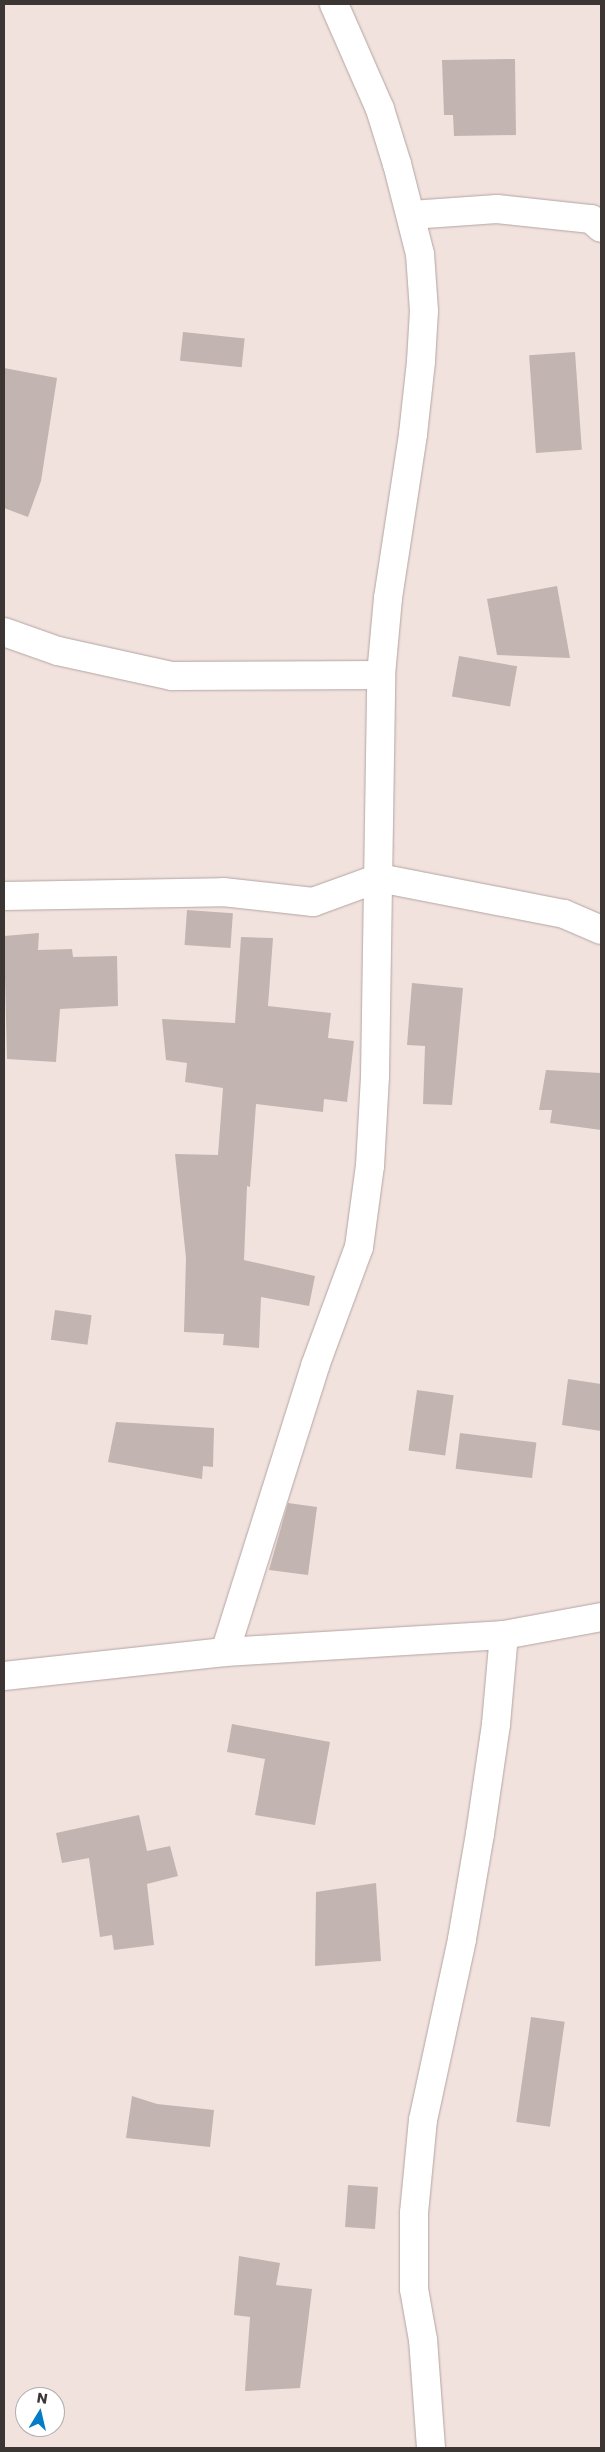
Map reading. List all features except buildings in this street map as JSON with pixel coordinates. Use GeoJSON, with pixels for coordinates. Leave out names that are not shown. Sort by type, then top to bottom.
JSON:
{"type":"FeatureCollection","features":[{"type":"Feature","properties":{"kind":"street"},"geometry":{"type":"LineString","coordinates":[[225,1652],[315,1366],[359,1247],[370,1166],[375,1076],[379,878],[380,675],[388,598],[413,434],[424,311],[420,254],[411,215],[380,109],[334,4]]}},
{"type":"Feature","properties":{"kind":"street"},"geometry":{"type":"LineString","coordinates":[[411,215],[497,209],[591,219],[601,228]]}},
{"type":"Feature","properties":{"kind":"street"},"geometry":{"type":"LineString","coordinates":[[4,632],[58,651],[172,676],[380,675]]}},
{"type":"Feature","properties":{"kind":"street"},"geometry":{"type":"LineString","coordinates":[[4,896],[223,892],[313,902],[379,878],[564,914],[601,930]]}},
{"type":"Feature","properties":{"kind":"street"},"geometry":{"type":"LineString","coordinates":[[4,1676],[225,1652],[504,1635],[601,1617]]}},
{"type":"Feature","properties":{"kind":"street"},"geometry":{"type":"LineString","coordinates":[[431,2448],[423,2340],[414,2289],[414,2213],[423,2120],[462,1939],[480,1834],[496,1724],[504,1635]]}}]}
